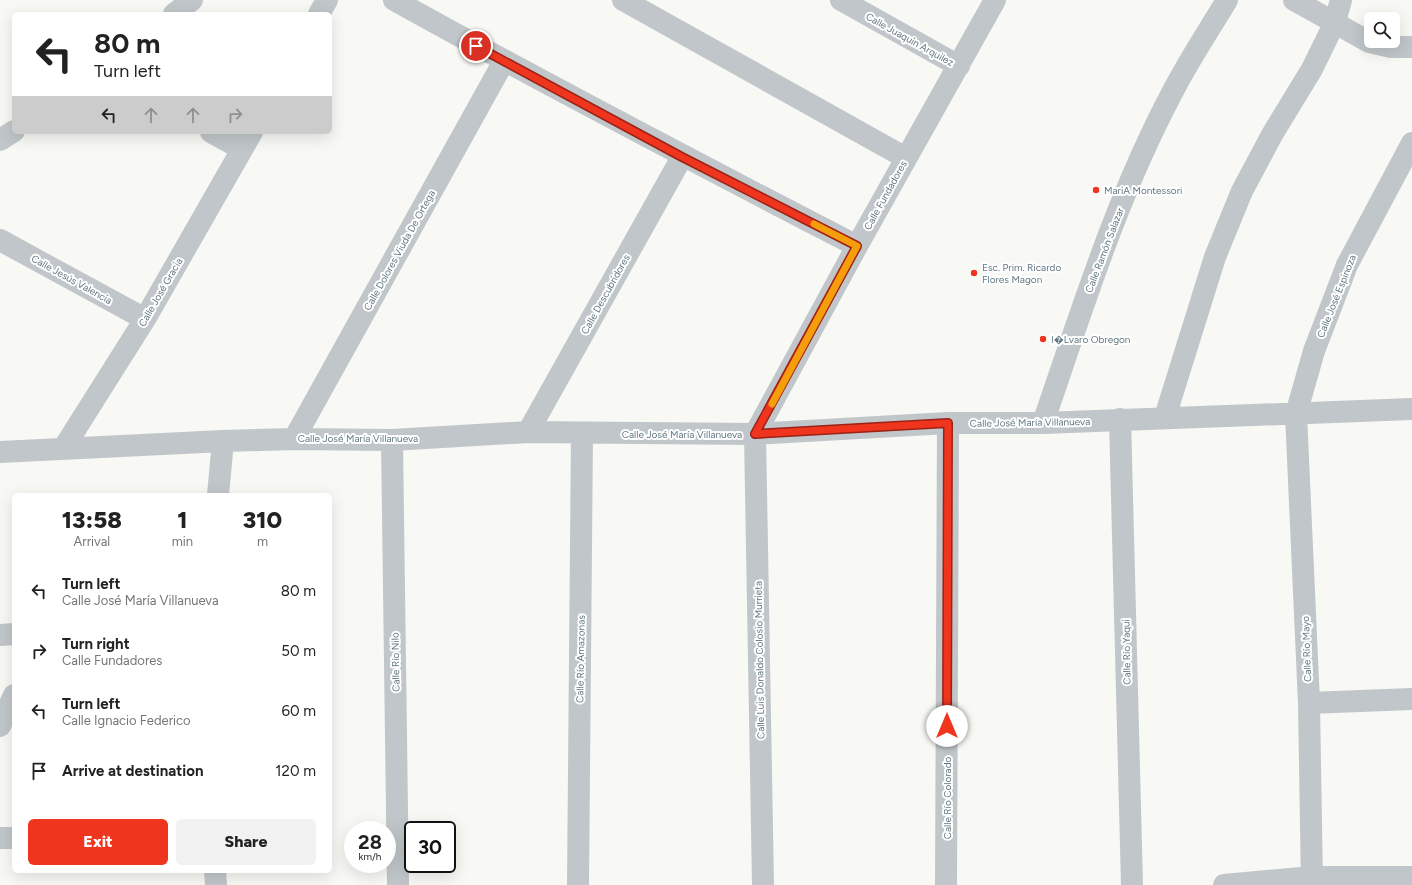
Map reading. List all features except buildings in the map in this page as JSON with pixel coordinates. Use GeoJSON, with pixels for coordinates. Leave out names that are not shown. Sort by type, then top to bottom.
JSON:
{"type":"FeatureCollection","features":[{"type":"Feature","properties":{"kind":"street"},"geometry":{"type":"LineString","coordinates":[[177,12],[192,0]]}},
{"type":"Feature","properties":{"kind":"street"},"geometry":{"type":"LineString","coordinates":[[320,12],[327,0]]}},
{"type":"Feature","properties":{"kind":"street"},"geometry":{"type":"LineString","coordinates":[[394,0],[682,157],[857,246]]}},
{"type":"Feature","properties":{"kind":"street"},"geometry":{"type":"LineString","coordinates":[[623,0],[906,158]]}},
{"type":"Feature","properties":{"kind":"street","name":"Calle Juaquin Arquilez"},"geometry":{"type":"LineString","coordinates":[[841,0],[959,66]]}},
{"type":"Feature","properties":{"kind":"street","name":"Calle Fundadores"},"geometry":{"type":"LineString","coordinates":[[755,434],[857,246],[995,0]]}},
{"type":"Feature","properties":{"kind":"street","name":"Calle Ramón Salazar"},"geometry":{"type":"LineString","coordinates":[[1043,423],[1103,249],[1134,172],[1173,90],[1227,0]]}},
{"type":"Feature","properties":{"kind":"street"},"geometry":{"type":"LineString","coordinates":[[1294,0],[1369,42],[1391,47],[1412,47]]}},
{"type":"Feature","properties":{"kind":"street"},"geometry":{"type":"LineString","coordinates":[[1165,417],[1215,257],[1242,191],[1273,133],[1312,69],[1335,22],[1341,0]]}},
{"type":"Feature","properties":{"kind":"street","name":"Calle Dolores Viuda De Ortega"},"geometry":{"type":"LineString","coordinates":[[294,439],[504,61]]}},
{"type":"Feature","properties":{"kind":"street"},"geometry":{"type":"LineString","coordinates":[[0,140],[12,131]]}},
{"type":"Feature","properties":{"kind":"street"},"geometry":{"type":"LineString","coordinates":[[220,134],[247,141]]}},
{"type":"Feature","properties":{"kind":"street","name":"Calle José Gracia"},"geometry":{"type":"LineString","coordinates":[[63,449],[145,319],[247,141]]}},
{"type":"Feature","properties":{"kind":"street","name":"Calle José Espinoza"},"geometry":{"type":"LineString","coordinates":[[1296,414],[1314,352],[1347,265],[1412,142]]}},
{"type":"Feature","properties":{"kind":"street","name":"Calle Descubridores"},"geometry":{"type":"LineString","coordinates":[[528,432],[682,157]]}},
{"type":"Feature","properties":{"kind":"street","name":"Calle Jesús Valencia"},"geometry":{"type":"LineString","coordinates":[[0,240],[145,319]]}},
{"type":"Feature","properties":{"kind":"street","name":"Calle José María Villanueva"},"geometry":{"type":"LineString","coordinates":[[0,452],[223,441],[294,439],[392,440],[528,432],[755,434],[948,423],[1043,423],[1165,417],[1296,414],[1412,409]]}},
{"type":"Feature","properties":{"kind":"street","name":"Calle Río Mayo"},"geometry":{"type":"LineString","coordinates":[[1296,414],[1309,703],[1312,881]]}},
{"type":"Feature","properties":{"kind":"street","name":"Calle Río Yaqui"},"geometry":{"type":"LineString","coordinates":[[1120,419],[1132,885]]}},
{"type":"Feature","properties":{"kind":"street","name":"Calle Río Colorado"},"geometry":{"type":"LineString","coordinates":[[946,885],[948,423]]}},
{"type":"Feature","properties":{"kind":"street","name":"Calle Río Amazonas"},"geometry":{"type":"LineString","coordinates":[[578,885],[582,433]]}},
{"type":"Feature","properties":{"kind":"street","name":"Calle Luis Donaldo Colosio Murrieta"},"geometry":{"type":"LineString","coordinates":[[755,434],[763,885]]}},
{"type":"Feature","properties":{"kind":"street","name":"Calle Río Nilo"},"geometry":{"type":"LineString","coordinates":[[392,440],[398,885]]}},
{"type":"Feature","properties":{"kind":"street"},"geometry":{"type":"LineString","coordinates":[[218,493],[223,441]]}},
{"type":"Feature","properties":{"kind":"street"},"geometry":{"type":"LineString","coordinates":[[0,635],[12,634]]}},
{"type":"Feature","properties":{"kind":"street"},"geometry":{"type":"LineString","coordinates":[[0,726],[12,699]]}},
{"type":"Feature","properties":{"kind":"street"},"geometry":{"type":"LineString","coordinates":[[1309,703],[1412,699]]}},
{"type":"Feature","properties":{"kind":"street"},"geometry":{"type":"LineString","coordinates":[[0,838],[12,838]]}},
{"type":"Feature","properties":{"kind":"street"},"geometry":{"type":"LineString","coordinates":[[215,873],[216,885]]}},
{"type":"Feature","properties":{"kind":"street"},"geometry":{"type":"LineString","coordinates":[[1224,885],[1412,877]]}},
{"type":"Feature","properties":{"kind":"slow traffic"},"geometry":{"type":"LineString","coordinates":[[772,404],[857,246],[814,224]]}},
{"type":"Feature","properties":{"kind":"place","name":"MariA Montessori"},"geometry":{"type":"Point","coordinates":[1096,190]}},
{"type":"Feature","properties":{"kind":"place","name":"Esc. Prim. Ricardo Flores Magon"},"geometry":{"type":"Point","coordinates":[974,273]}},
{"type":"Feature","properties":{"kind":"place","name":"I�Lvaro Obregon"},"geometry":{"type":"Point","coordinates":[1043,339]}},
{"type":"Feature","properties":{"kind":"route"},"geometry":{"type":"LineString","coordinates":[[476,46],[682,157],[857,246],[755,434],[948,423],[947,726]]}}]}
